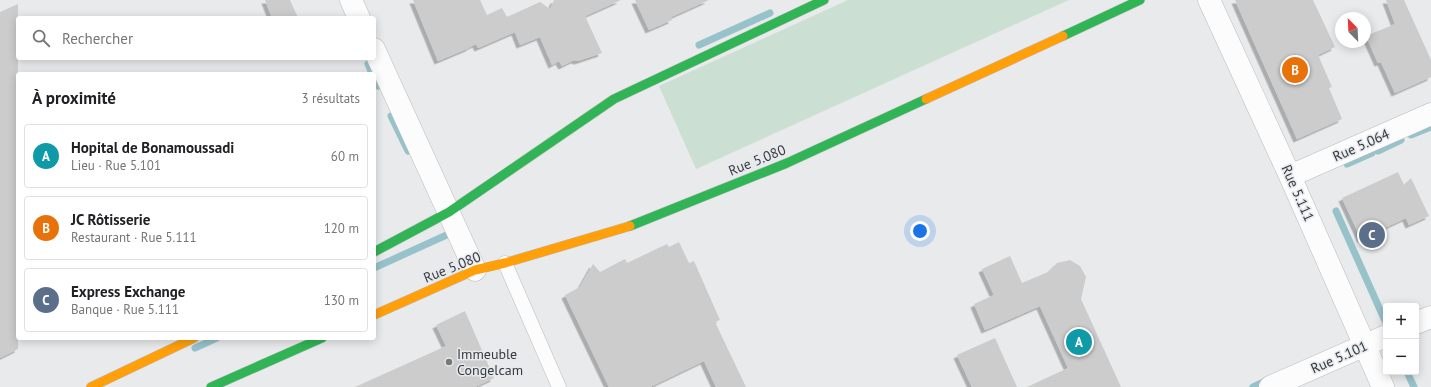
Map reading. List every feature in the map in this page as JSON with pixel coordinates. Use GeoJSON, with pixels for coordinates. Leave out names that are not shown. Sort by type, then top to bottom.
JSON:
{"type":"FeatureCollection","features":[{"type":"Feature","properties":{"kind":"main road"},"geometry":{"type":"LineString","coordinates":[[376,251],[449,212],[614,99],[824,0]]}},
{"type":"Feature","properties":{"kind":"main road","name":"Rue 5.080"},"geometry":{"type":"LineString","coordinates":[[376,314],[475,270],[504,263],[640,222],[787,163],[1140,0]]}},
{"type":"Feature","properties":{"kind":"main road"},"geometry":{"type":"LineString","coordinates":[[91,387],[190,340]]}},
{"type":"Feature","properties":{"kind":"main road"},"geometry":{"type":"LineString","coordinates":[[211,387],[317,340]]}},
{"type":"Feature","properties":{"kind":"street"},"geometry":{"type":"LineString","coordinates":[[351,0],[359,16]]}},
{"type":"Feature","properties":{"kind":"street","name":"Rue 5.111"},"geometry":{"type":"LineString","coordinates":[[1208,0],[1290,176],[1366,345],[1383,387]]}},
{"type":"Feature","properties":{"kind":"street"},"geometry":{"type":"LineString","coordinates":[[376,54],[475,270]]}},
{"type":"Feature","properties":{"kind":"street","name":"Rue 5.064"},"geometry":{"type":"LineString","coordinates":[[1290,176],[1431,114]]}},
{"type":"Feature","properties":{"kind":"street"},"geometry":{"type":"LineString","coordinates":[[1419,322],[1431,317]]}},
{"type":"Feature","properties":{"kind":"street","name":"Rue 5.101"},"geometry":{"type":"LineString","coordinates":[[1270,387],[1383,337]]}},
{"type":"Feature","properties":{"kind":"lane"},"geometry":{"type":"LineString","coordinates":[[504,263],[559,387]]}},
{"type":"Feature","properties":{"kind":"green space"},"geometry":{"type":"Polygon","coordinates":[[[848,0],[1069,0],[696,169],[659,86],[848,0]]]}},
{"type":"Feature","properties":{"kind":"building"},"geometry":{"type":"Polygon","coordinates":[[[265,0],[290,0],[297,16],[271,16],[265,0]]]}},
{"type":"Feature","properties":{"kind":"building"},"geometry":{"type":"Polygon","coordinates":[[[413,0],[480,0],[487,15],[502,8],[507,17],[540,2],[550,9],[554,0],[621,0],[585,16],[602,53],[578,61],[574,60],[562,66],[559,61],[552,65],[540,37],[520,45],[515,32],[478,48],[476,44],[438,61],[413,0]]]}},
{"type":"Feature","properties":{"kind":"building"},"geometry":{"type":"Polygon","coordinates":[[[635,0],[709,0],[671,17],[672,20],[649,30],[635,0]]]}},
{"type":"Feature","properties":{"kind":"building"},"geometry":{"type":"Polygon","coordinates":[[[1235,0],[1313,0],[1335,47],[1318,55],[1332,87],[1329,88],[1342,119],[1297,139],[1235,0]]]}},
{"type":"Feature","properties":{"kind":"building"},"geometry":{"type":"Polygon","coordinates":[[[1386,0],[1404,0],[1431,60],[1431,77],[1395,93],[1381,62],[1378,63],[1371,47],[1371,34],[1395,24],[1386,0]]]}},
{"type":"Feature","properties":{"kind":"building"},"geometry":{"type":"Polygon","coordinates":[[[18,4],[18,16],[16,16],[16,60],[18,60],[18,72],[16,72],[16,340],[18,340],[18,349],[0,358],[0,12],[18,4]]]}},
{"type":"Feature","properties":{"kind":"building"},"geometry":{"type":"Polygon","coordinates":[[[1398,172],[1404,185],[1411,178],[1429,216],[1409,225],[1406,218],[1361,239],[1342,198],[1398,172]]]}},
{"type":"Feature","properties":{"kind":"building"},"geometry":{"type":"Polygon","coordinates":[[[679,242],[689,263],[694,261],[720,320],[715,322],[746,387],[716,387],[704,361],[650,387],[609,387],[565,295],[580,287],[593,264],[600,272],[625,259],[627,263],[667,244],[669,247],[679,242]]]}},
{"type":"Feature","properties":{"kind":"building"},"geometry":{"type":"Polygon","coordinates":[[[1010,256],[1022,283],[1048,272],[1057,263],[1070,260],[1080,266],[1086,277],[1081,299],[1121,387],[1027,387],[1068,368],[1040,306],[985,330],[974,304],[994,295],[982,269],[1010,256]]]}},
{"type":"Feature","properties":{"kind":"building","name":"Immeuble Congelcam"},"geometry":{"type":"Polygon","coordinates":[[[465,311],[494,378],[475,387],[355,387],[446,346],[436,325],[465,311]]]}},
{"type":"Feature","properties":{"kind":"building"},"geometry":{"type":"Polygon","coordinates":[[[995,338],[1017,387],[972,387],[957,355],[995,338]]]}},
{"type":"Feature","properties":{"kind":"waterway"},"geometry":{"type":"LineString","coordinates":[[699,45],[770,13]]}},
{"type":"Feature","properties":{"kind":"waterway"},"geometry":{"type":"LineString","coordinates":[[368,64],[371,72]]}},
{"type":"Feature","properties":{"kind":"waterway"},"geometry":{"type":"LineString","coordinates":[[376,82],[378,86]]}},
{"type":"Feature","properties":{"kind":"waterway"},"geometry":{"type":"LineString","coordinates":[[391,116],[408,151]]}},
{"type":"Feature","properties":{"kind":"waterway"},"geometry":{"type":"LineString","coordinates":[[1411,135],[1431,127]]}},
{"type":"Feature","properties":{"kind":"waterway"},"geometry":{"type":"LineString","coordinates":[[1378,151],[1401,140]]}},
{"type":"Feature","properties":{"kind":"waterway"},"geometry":{"type":"LineString","coordinates":[[1347,164],[1372,153]]}},
{"type":"Feature","properties":{"kind":"waterway"},"geometry":{"type":"LineString","coordinates":[[1336,211],[1383,316]]}},
{"type":"Feature","properties":{"kind":"waterway"},"geometry":{"type":"LineString","coordinates":[[376,267],[451,233]]}},
{"type":"Feature","properties":{"kind":"waterway"},"geometry":{"type":"LineString","coordinates":[[195,348],[213,340]]}},
{"type":"Feature","properties":{"kind":"waterway"},"geometry":{"type":"LineString","coordinates":[[1408,375],[1414,387]]}},
{"type":"Feature","properties":{"kind":"waterway"},"geometry":{"type":"LineString","coordinates":[[1253,387],[1268,380]]}},
{"type":"Feature","properties":{"kind":"traffic: fast"},"geometry":{"type":"LineString","coordinates":[[376,251],[449,212],[614,99],[824,0]]}},
{"type":"Feature","properties":{"kind":"traffic: fast"},"geometry":{"type":"LineString","coordinates":[[1063,36],[1140,0]]}},
{"type":"Feature","properties":{"kind":"traffic: fast"},"geometry":{"type":"LineString","coordinates":[[630,226],[787,163],[926,99]]}},
{"type":"Feature","properties":{"kind":"traffic: fast"},"geometry":{"type":"LineString","coordinates":[[211,387],[317,340]]}},
{"type":"Feature","properties":{"kind":"traffic: slow"},"geometry":{"type":"LineString","coordinates":[[926,99],[1063,36]]}},
{"type":"Feature","properties":{"kind":"traffic: slow"},"geometry":{"type":"LineString","coordinates":[[376,314],[475,270],[505,263],[630,226]]}},
{"type":"Feature","properties":{"kind":"traffic: slow"},"geometry":{"type":"LineString","coordinates":[[91,387],[190,340]]}},
{"type":"Feature","properties":{"kind":"place","name":"JC Rôtisserie"},"geometry":{"type":"Point","coordinates":[1295,70]}},
{"type":"Feature","properties":{"kind":"place","name":"Express Exchange"},"geometry":{"type":"Point","coordinates":[1372,235]}},
{"type":"Feature","properties":{"kind":"place","name":"Hopital de Bonamoussadi"},"geometry":{"type":"Point","coordinates":[1079,342]}},
{"type":"Feature","properties":{"kind":"place","name":"Immeuble Congelcam"},"geometry":{"type":"Point","coordinates":[449,362]}}]}
